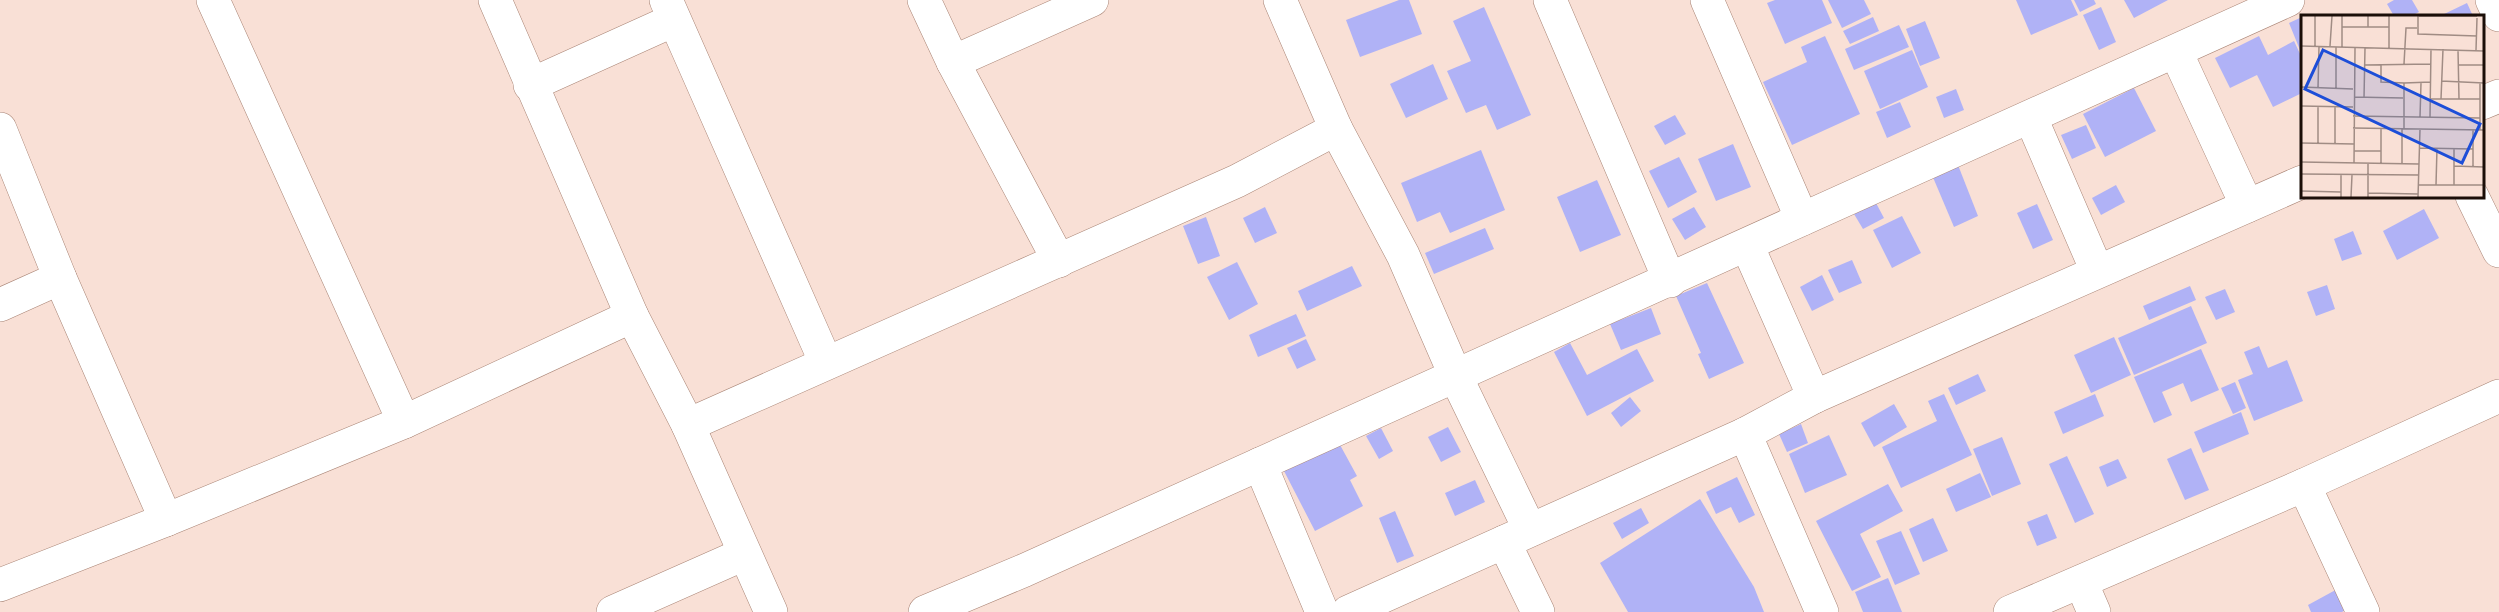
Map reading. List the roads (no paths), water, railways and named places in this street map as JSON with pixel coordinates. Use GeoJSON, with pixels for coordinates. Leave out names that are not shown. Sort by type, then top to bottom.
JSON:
{"type":"FeatureCollection","features":[{"type":"Feature","properties":{"kind":"street"},"geometry":{"type":"LineString","coordinates":[[213,0],[404,422]]}},
{"type":"Feature","properties":{"kind":"street"},"geometry":{"type":"LineString","coordinates":[[495,0],[530,85],[633,316],[688,425],[771,612]]}},
{"type":"Feature","properties":{"kind":"street"},"geometry":{"type":"LineString","coordinates":[[924,0],[953,62],[1059,261]]}},
{"type":"Feature","properties":{"kind":"street"},"geometry":{"type":"LineString","coordinates":[[953,62],[1092,0]]}},
{"type":"Feature","properties":{"kind":"street"},"geometry":{"type":"LineString","coordinates":[[1280,0],[1336,129],[1403,255],[1456,377],[1517,536],[1538,612]]}},
{"type":"Feature","properties":{"kind":"street"},"geometry":{"type":"LineString","coordinates":[[1550,0],[1670,281]]}},
{"type":"Feature","properties":{"kind":"street"},"geometry":{"type":"LineString","coordinates":[[1707,0],[1802,219]]}},
{"type":"Feature","properties":{"kind":"street"},"geometry":{"type":"LineString","coordinates":[[925,612],[1670,281],[1802,219],[2031,118],[2288,0]]}},
{"type":"Feature","properties":{"kind":"street"},"geometry":{"type":"LineString","coordinates":[[2492,0],[2499,15]]}},
{"type":"Feature","properties":{"kind":"street"},"geometry":{"type":"LineString","coordinates":[[530,85],[670,10],[826,363]]}},
{"type":"Feature","properties":{"kind":"street"},"geometry":{"type":"LineString","coordinates":[[2176,52],[2247,206]]}},
{"type":"Feature","properties":{"kind":"street"},"geometry":{"type":"LineString","coordinates":[[2484,103],[2499,96]]}},
{"type":"Feature","properties":{"kind":"street"},"geometry":{"type":"LineString","coordinates":[[2031,118],[2097,271]]}},
{"type":"Feature","properties":{"kind":"street"},"geometry":{"type":"LineString","coordinates":[[0,129],[60,278],[166,520]]}},
{"type":"Feature","properties":{"kind":"street"},"geometry":{"type":"LineString","coordinates":[[688,425],[1237,181],[1336,129]]}},
{"type":"Feature","properties":{"kind":"street"},"geometry":{"type":"LineString","coordinates":[[1348,612],[1745,434],[1814,397],[2301,182]]}},
{"type":"Feature","properties":{"kind":"street"},"geometry":{"type":"LineString","coordinates":[[2473,198],[2499,251]]}},
{"type":"Feature","properties":{"kind":"street"},"geometry":{"type":"LineString","coordinates":[[1746,245],[1814,397]]}},
{"type":"Feature","properties":{"kind":"street"},"geometry":{"type":"LineString","coordinates":[[0,305],[60,278]]}},
{"type":"Feature","properties":{"kind":"street"},"geometry":{"type":"LineString","coordinates":[[0,585],[166,520],[404,422],[633,316]]}},
{"type":"Feature","properties":{"kind":"street"},"geometry":{"type":"LineString","coordinates":[[2010,612],[2304,485],[2499,396]]}},
{"type":"Feature","properties":{"kind":"street"},"geometry":{"type":"LineString","coordinates":[[1745,434],[1822,612]]}},
{"type":"Feature","properties":{"kind":"street"},"geometry":{"type":"LineString","coordinates":[[1260,464],[1322,612]]}},
{"type":"Feature","properties":{"kind":"street"},"geometry":{"type":"LineString","coordinates":[[2304,485],[2363,612]]}},
{"type":"Feature","properties":{"kind":"street"},"geometry":{"type":"LineString","coordinates":[[613,612],[744,554]]}},
{"type":"Feature","properties":{"kind":"street"},"geometry":{"type":"LineString","coordinates":[[2081,582],[2094,612]]}}]}
